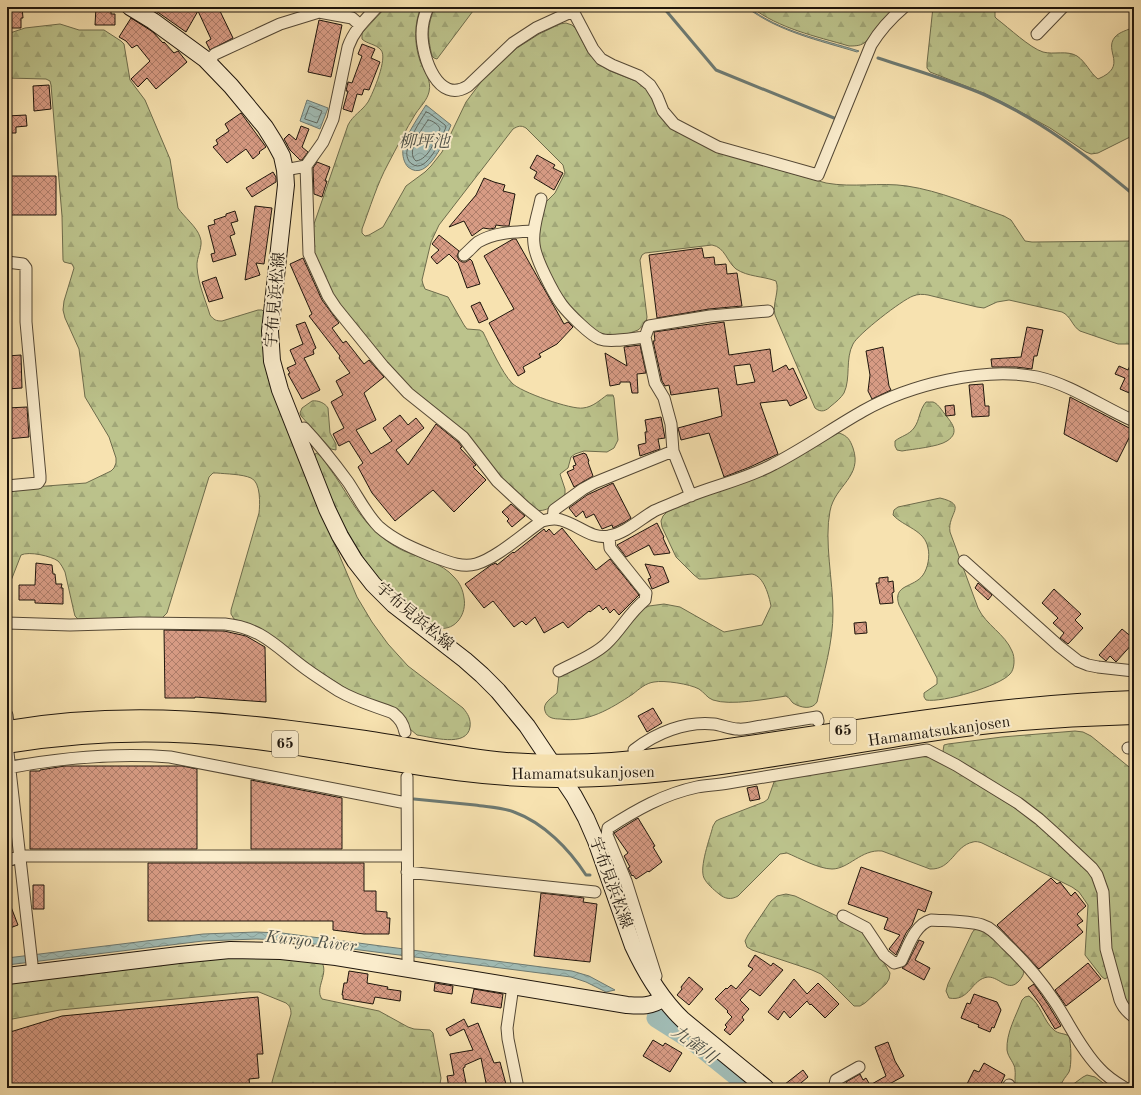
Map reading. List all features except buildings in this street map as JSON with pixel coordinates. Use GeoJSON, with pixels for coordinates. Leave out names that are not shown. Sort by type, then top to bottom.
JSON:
{"type":"FeatureCollection","features":[{"type":"Feature","properties":{"kind":"main road","name":"宇布見浜松線"},"geometry":{"type":"LineString","coordinates":[[130,7],[171,34],[207,62],[231,86],[265,127],[282,156],[285,170],[286,193],[270,331],[270,346],[275,376],[327,509],[340,536],[355,561],[394,605],[465,660],[498,691],[528,726],[574,796],[593,835],[633,946],[651,980],[663,998],[683,1020],[766,1088]]}},
{"type":"Feature","properties":{"kind":"main road","name":"Hamamatsukanjosen"},"geometry":{"type":"LineString","coordinates":[[8,747],[56,737],[103,733],[150,732],[196,734],[243,738],[484,774],[511,777],[562,778],[660,773],[740,755],[984,711],[1059,704],[1134,700]]}},
{"type":"Feature","properties":{"kind":"main road","name":"Hamamatsukanjosen"},"geometry":{"type":"LineString","coordinates":[[8,747],[55,723],[102,719],[150,718],[244,724],[364,740],[486,760],[524,763],[584,763],[740,755],[894,737],[970,726],[1046,719],[1134,715]]}},
{"type":"Feature","properties":{"kind":"main road"},"geometry":{"type":"LineString","coordinates":[[7,976],[32,970],[204,952],[249,950],[407,958],[513,986],[637,1006],[656,1003],[663,998]]}},
{"type":"Feature","properties":{"kind":"street"},"geometry":{"type":"LineString","coordinates":[[377,7],[360,25],[352,38],[348,47],[334,119],[323,142],[306,166],[309,254],[328,296],[336,308],[408,393],[463,437],[497,481],[525,507],[547,520],[563,520],[598,536],[609,537],[619,533],[655,511],[691,496],[738,480],[773,465],[884,400],[952,379],[1018,374],[1038,377],[1057,383],[1082,394],[1134,421]]}},
{"type":"Feature","properties":{"kind":"street"},"geometry":{"type":"LineString","coordinates":[[428,7],[423,21],[423,46],[430,69],[441,86],[448,90],[455,91],[468,86],[513,43],[536,28],[575,9],[593,49],[601,59],[612,66],[639,76],[650,85],[658,96],[663,112],[674,124],[718,147],[818,175],[871,45],[888,20],[904,7]]}},
{"type":"Feature","properties":{"kind":"street"},"geometry":{"type":"LineString","coordinates":[[1037,34],[1063,7]]}},
{"type":"Feature","properties":{"kind":"street"},"geometry":{"type":"LineString","coordinates":[[207,62],[215,54],[272,27],[319,9],[352,18],[360,25]]}},
{"type":"Feature","properties":{"kind":"street"},"geometry":{"type":"LineString","coordinates":[[285,170],[306,166]]}},
{"type":"Feature","properties":{"kind":"street"},"geometry":{"type":"LineString","coordinates":[[541,199],[534,231],[536,251],[543,269],[562,305],[594,336],[601,340],[645,337]]}},
{"type":"Feature","properties":{"kind":"street"},"geometry":{"type":"LineString","coordinates":[[464,256],[477,243],[487,238],[507,233],[534,231]]}},
{"type":"Feature","properties":{"kind":"street"},"geometry":{"type":"LineString","coordinates":[[7,262],[23,264],[26,268],[26,322],[40,476],[38,483],[7,486]]}},
{"type":"Feature","properties":{"kind":"street"},"geometry":{"type":"LineString","coordinates":[[691,496],[673,451],[671,424],[664,398],[655,383],[645,337],[649,326],[710,316],[768,311]]}},
{"type":"Feature","properties":{"kind":"street"},"geometry":{"type":"LineString","coordinates":[[296,431],[304,428],[321,447],[349,483],[368,514],[378,526],[404,544],[460,565],[475,564],[488,559],[547,520],[554,510],[594,483],[673,451]]}},
{"type":"Feature","properties":{"kind":"street"},"geometry":{"type":"LineString","coordinates":[[559,671],[590,655],[605,645],[635,608],[645,600],[646,592],[610,548],[609,537]]}},
{"type":"Feature","properties":{"kind":"street"},"geometry":{"type":"LineString","coordinates":[[964,561],[1059,646],[1078,661],[1098,667],[1134,671]]}},
{"type":"Feature","properties":{"kind":"street"},"geometry":{"type":"LineString","coordinates":[[7,623],[70,625],[140,623],[237,626],[261,634],[306,669],[344,694],[393,713],[403,724],[405,732]]}},
{"type":"Feature","properties":{"kind":"street"},"geometry":{"type":"LineString","coordinates":[[634,750],[647,741],[676,727],[689,724],[716,724],[737,730],[817,717],[818,721]]}},
{"type":"Feature","properties":{"kind":"street"},"geometry":{"type":"LineString","coordinates":[[737,730],[743,781]]}},
{"type":"Feature","properties":{"kind":"street"},"geometry":{"type":"LineString","coordinates":[[32,970],[8,747],[82,758],[163,756],[407,802]]}},
{"type":"Feature","properties":{"kind":"street"},"geometry":{"type":"LineString","coordinates":[[651,980],[656,976],[626,881],[607,835],[608,828],[630,813],[663,797],[697,787],[743,781],[824,764],[927,750],[956,765],[1039,819],[1092,868],[1097,875],[1103,892],[1108,955],[1123,1007],[1134,1017]]}},
{"type":"Feature","properties":{"kind":"street"},"geometry":{"type":"LineString","coordinates":[[407,777],[407,958]]}},
{"type":"Feature","properties":{"kind":"street"},"geometry":{"type":"LineString","coordinates":[[7,861],[20,856],[407,856]]}},
{"type":"Feature","properties":{"kind":"street"},"geometry":{"type":"LineString","coordinates":[[407,872],[595,892]]}},
{"type":"Feature","properties":{"kind":"street"},"geometry":{"type":"LineString","coordinates":[[843,916],[866,928],[884,955],[894,963],[901,961],[920,925],[925,921],[931,920],[974,924],[982,925],[990,929],[1011,948],[1055,1001],[1081,1044],[1098,1068],[1125,1088]]}},
{"type":"Feature","properties":{"kind":"street"},"geometry":{"type":"LineString","coordinates":[[513,986],[508,1039],[518,1088]]}},
{"type":"Feature","properties":{"kind":"street"},"geometry":{"type":"LineString","coordinates":[[837,1088],[835,1084],[836,1080],[858,1067]]}},
{"type":"Feature","properties":{"kind":"green space"},"geometry":{"type":"Polygon","coordinates":[[[386,7],[421,7],[417,20],[416,40],[420,61],[429,80],[430,88],[427,98],[409,125],[380,180],[362,229],[362,233],[365,236],[383,227],[406,186],[425,172],[442,152],[466,102],[481,82],[517,48],[539,34],[560,24],[566,23],[572,25],[576,29],[588,52],[597,63],[610,71],[636,81],[646,89],[653,99],[659,115],[671,128],[716,152],[826,183],[846,185],[897,185],[932,191],[1004,216],[1011,220],[1025,241],[1134,241],[1134,344],[1118,344],[1080,331],[1062,312],[1009,300],[997,302],[984,308],[928,295],[917,295],[907,299],[890,310],[871,325],[857,339],[853,344],[849,356],[847,381],[844,393],[838,400],[823,411],[815,408],[775,315],[774,306],[777,289],[776,281],[741,272],[733,266],[720,249],[712,245],[645,253],[642,255],[640,260],[647,317],[646,323],[638,330],[625,335],[610,336],[596,332],[565,303],[541,256],[538,232],[545,203],[555,193],[565,173],[563,165],[526,128],[523,126],[518,127],[513,129],[439,225],[431,242],[422,280],[425,289],[448,297],[467,329],[480,330],[483,332],[504,373],[517,387],[546,400],[577,408],[590,406],[607,395],[613,395],[618,440],[614,448],[607,452],[584,451],[571,457],[568,468],[560,474],[565,489],[565,496],[551,508],[538,511],[534,510],[410,391],[339,306],[317,264],[311,243],[313,227],[348,125],[352,118],[368,102],[376,84],[383,60],[381,50],[377,46],[362,39],[362,33],[386,7]]]}},
{"type":"Feature","properties":{"kind":"green space"},"geometry":{"type":"Polygon","coordinates":[[[435,7],[476,7],[437,59],[432,56],[429,42],[429,25],[435,7]]]}},
{"type":"Feature","properties":{"kind":"green space"},"geometry":{"type":"Polygon","coordinates":[[[751,7],[896,7],[888,14],[866,41],[859,45],[849,46],[798,31],[762,15],[751,7]]]}},
{"type":"Feature","properties":{"kind":"green space"},"geometry":{"type":"Polygon","coordinates":[[[933,7],[995,7],[995,17],[1026,42],[1043,52],[1069,53],[1077,56],[1098,79],[1112,69],[1114,58],[1112,42],[1115,37],[1121,32],[1134,27],[1134,135],[1098,153],[1091,154],[1050,128],[1008,105],[986,94],[930,72],[927,68],[927,63],[933,7]]]}},
{"type":"Feature","properties":{"kind":"green space"},"geometry":{"type":"Polygon","coordinates":[[[60,24],[79,30],[104,30],[124,44],[130,80],[145,100],[170,159],[178,208],[196,230],[201,240],[197,263],[198,273],[210,315],[215,320],[222,321],[258,310],[262,310],[264,312],[265,362],[268,378],[321,512],[357,597],[372,622],[388,644],[408,666],[465,710],[470,719],[470,727],[467,733],[462,737],[448,740],[417,735],[410,729],[309,665],[263,630],[234,619],[231,614],[231,610],[259,513],[260,499],[257,484],[251,478],[234,474],[213,473],[209,477],[167,613],[162,618],[78,619],[75,616],[65,572],[62,566],[55,559],[40,555],[21,555],[7,591],[7,489],[86,483],[111,471],[116,463],[116,458],[109,437],[85,397],[79,349],[63,310],[64,301],[74,268],[72,264],[64,262],[63,260],[62,216],[50,81],[46,79],[7,78],[7,34],[25,28],[60,24]]]}},
{"type":"Feature","properties":{"kind":"green space"},"geometry":{"type":"Polygon","coordinates":[[[312,401],[321,402],[328,408],[330,433],[336,444],[336,450],[331,449],[301,416],[300,413],[302,408],[312,401]]]}},
{"type":"Feature","properties":{"kind":"green space"},"geometry":{"type":"Polygon","coordinates":[[[926,402],[933,402],[939,406],[952,423],[954,431],[951,438],[938,445],[925,448],[902,451],[897,450],[895,441],[914,428],[926,402]]]}},
{"type":"Feature","properties":{"kind":"green space"},"geometry":{"type":"Polygon","coordinates":[[[839,433],[845,435],[850,441],[855,458],[851,474],[833,502],[828,523],[833,624],[828,657],[815,705],[809,707],[799,706],[793,703],[786,696],[749,701],[720,702],[711,699],[695,687],[677,683],[658,682],[645,685],[616,705],[589,717],[570,720],[553,718],[547,715],[544,708],[548,701],[557,693],[559,675],[591,657],[636,612],[649,606],[664,604],[680,607],[724,632],[762,625],[771,606],[769,597],[760,578],[752,574],[699,579],[676,557],[662,527],[661,521],[663,516],[667,512],[692,500],[740,484],[839,433]]]}},
{"type":"Feature","properties":{"kind":"green space"},"geometry":{"type":"Polygon","coordinates":[[[316,453],[325,462],[356,509],[377,533],[400,549],[431,561],[444,568],[456,579],[460,584],[464,595],[464,609],[459,620],[455,624],[450,627],[439,628],[424,620],[393,593],[364,559],[342,522],[315,459],[316,453]]]}},
{"type":"Feature","properties":{"kind":"green space"},"geometry":{"type":"Polygon","coordinates":[[[940,498],[949,501],[955,507],[950,525],[950,532],[978,608],[986,620],[1009,645],[1013,654],[1014,663],[1012,672],[995,684],[970,693],[944,699],[926,700],[924,693],[937,684],[937,678],[899,605],[898,598],[901,590],[919,579],[925,572],[929,555],[928,548],[923,537],[919,533],[893,515],[894,510],[898,507],[940,498]]]}},
{"type":"Feature","properties":{"kind":"green space"},"geometry":{"type":"Polygon","coordinates":[[[1075,731],[1083,732],[1091,736],[1134,771],[1134,1009],[1130,1008],[1125,999],[1111,948],[1108,891],[1101,873],[946,755],[943,751],[944,745],[948,744],[1002,737],[1075,731]]]}},
{"type":"Feature","properties":{"kind":"green space"},"geometry":{"type":"Polygon","coordinates":[[[919,756],[933,758],[1015,808],[1036,823],[1088,871],[1093,878],[1098,892],[1108,977],[1105,979],[1102,977],[1085,955],[1088,905],[1079,892],[1072,887],[979,842],[967,844],[943,866],[930,869],[882,851],[868,853],[844,866],[832,869],[815,865],[787,853],[780,854],[738,896],[730,898],[721,896],[705,880],[703,873],[704,860],[713,826],[716,821],[764,802],[768,799],[774,782],[779,779],[919,756]]]}},
{"type":"Feature","properties":{"kind":"green space"},"geometry":{"type":"Polygon","coordinates":[[[786,894],[795,896],[860,927],[867,933],[890,973],[886,984],[865,1003],[860,1006],[854,1006],[821,974],[747,947],[745,941],[748,935],[771,901],[777,896],[786,894]]]}},
{"type":"Feature","properties":{"kind":"green space"},"geometry":{"type":"Polygon","coordinates":[[[978,929],[988,931],[1024,970],[1023,975],[1019,981],[1011,985],[988,977],[978,982],[962,997],[949,998],[946,991],[948,984],[972,933],[974,930],[978,929]]]}},
{"type":"Feature","properties":{"kind":"green space"},"geometry":{"type":"Polygon","coordinates":[[[230,955],[321,961],[324,970],[320,990],[322,999],[379,1011],[408,1027],[430,1030],[433,1033],[441,1078],[438,1088],[306,1088],[303,1084],[297,1088],[273,1088],[272,1082],[291,1011],[286,1003],[259,992],[60,1010],[7,1020],[7,981],[230,955]]]}},
{"type":"Feature","properties":{"kind":"green space"},"geometry":{"type":"Polygon","coordinates":[[[1029,996],[1036,1003],[1047,1022],[1054,1030],[1069,1036],[1071,1064],[1069,1072],[1063,1080],[1061,1086],[1062,1088],[1018,1088],[1016,1084],[1015,1067],[1007,1050],[1008,1037],[1022,1000],[1029,996]]]}},
{"type":"Feature","properties":{"kind":"green space"},"geometry":{"type":"Polygon","coordinates":[[[1087,1075],[1095,1077],[1110,1088],[1068,1088],[1087,1075]]]}},
{"type":"Feature","properties":{"kind":"water"},"geometry":{"type":"Polygon","coordinates":[[[746,7],[760,16],[787,29],[859,51],[857,52],[785,29],[759,16],[746,7]]]}},
{"type":"Feature","properties":{"kind":"water"},"geometry":{"type":"Polygon","coordinates":[[[307,100],[328,108],[320,129],[300,121],[307,100]]]}},
{"type":"Feature","properties":{"kind":"water","name":"柳坪池"},"geometry":{"type":"Polygon","coordinates":[[[426,105],[451,125],[435,157],[422,169],[415,171],[408,167],[405,163],[403,149],[409,133],[426,105]]]}},
{"type":"Feature","properties":{"kind":"water","name":"Kuryo River"},"geometry":{"type":"Polygon","coordinates":[[[256,932],[282,933],[572,971],[589,976],[615,990],[606,992],[586,982],[571,977],[282,940],[256,939],[203,941],[7,965],[7,958],[203,934],[256,932]]]}},
{"type":"Feature","properties":{"kind":"waterway"},"geometry":{"type":"LineString","coordinates":[[663,7],[716,70],[834,118]]}},
{"type":"Feature","properties":{"kind":"waterway"},"geometry":{"type":"LineString","coordinates":[[878,58],[932,75],[985,95],[1006,105],[1063,140],[1099,166],[1134,195]]}},
{"type":"Feature","properties":{"kind":"waterway"},"geometry":{"type":"LineString","coordinates":[[12,761],[24,760]]}},
{"type":"Feature","properties":{"kind":"waterway"},"geometry":{"type":"LineString","coordinates":[[414,799],[495,807],[514,812],[536,823],[555,838],[572,856],[586,875],[590,875]]}},
{"type":"Feature","properties":{"kind":"waterway","name":"九領川"},"geometry":{"type":"LineString","coordinates":[[656,1018],[694,1042],[751,1088]]}}]}
